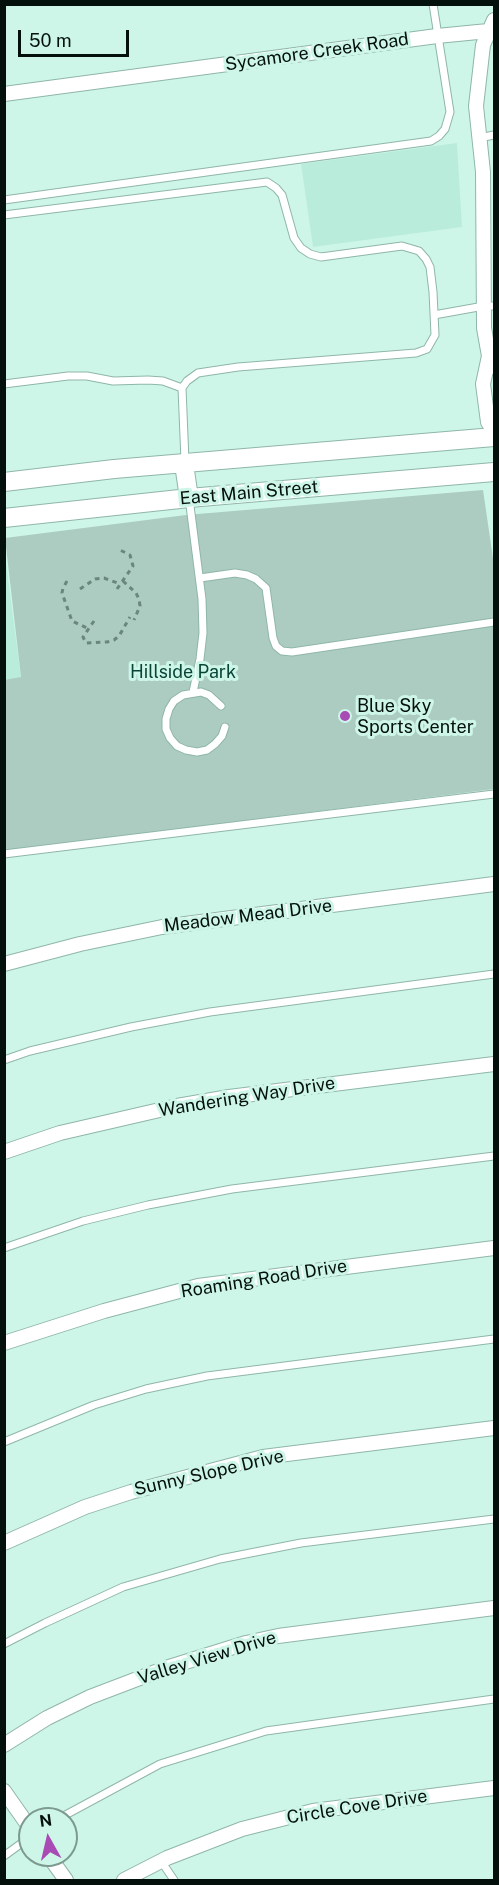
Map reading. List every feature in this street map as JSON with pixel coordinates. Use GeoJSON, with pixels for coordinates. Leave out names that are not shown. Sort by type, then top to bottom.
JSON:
{"type":"FeatureCollection","features":[{"type":"Feature","properties":{"kind":"main road","name":"East Main Street"},"geometry":{"type":"LineString","coordinates":[[4,482],[114,469],[495,437]]}},
{"type":"Feature","properties":{"kind":"main road"},"geometry":{"type":"LineString","coordinates":[[184,464],[189,498]]}},
{"type":"Feature","properties":{"kind":"main road","name":"East Main Street"},"geometry":{"type":"LineString","coordinates":[[4,518],[189,498],[495,472]]}},
{"type":"Feature","properties":{"kind":"street","name":"Sycamore Creek Road"},"geometry":{"type":"LineString","coordinates":[[4,94],[437,36],[491,26]]}},
{"type":"Feature","properties":{"kind":"street"},"geometry":{"type":"LineString","coordinates":[[491,26],[483,45],[476,106],[483,172],[489,306],[484,328],[492,362],[483,384],[488,422],[495,431]]}},
{"type":"Feature","properties":{"kind":"street","name":"Meadow Mead Drive"},"geometry":{"type":"LineString","coordinates":[[4,964],[80,944],[162,927],[495,884]]}},
{"type":"Feature","properties":{"kind":"street","name":"Wandering Way Drive"},"geometry":{"type":"LineString","coordinates":[[4,1152],[60,1133],[177,1106],[229,1097],[495,1064]]}},
{"type":"Feature","properties":{"kind":"street","name":"Roaming Road Drive"},"geometry":{"type":"LineString","coordinates":[[4,1343],[104,1311],[198,1286],[495,1248]]}},
{"type":"Feature","properties":{"kind":"street","name":"Sunny Slope Drive"},"geometry":{"type":"LineString","coordinates":[[4,1543],[85,1507],[131,1492],[263,1457],[495,1428]]}},
{"type":"Feature","properties":{"kind":"street","name":"Valley View Drive"},"geometry":{"type":"LineString","coordinates":[[4,1744],[47,1718],[90,1697],[166,1668],[246,1643],[278,1636],[495,1608]]}},
{"type":"Feature","properties":{"kind":"street","name":"Circle Cove Drive"},"geometry":{"type":"LineString","coordinates":[[124,1881],[161,1861],[242,1829],[313,1811],[495,1788]]}},
{"type":"Feature","properties":{"kind":"street"},"geometry":{"type":"LineString","coordinates":[[4,1791],[18,1811]]}},
{"type":"Feature","properties":{"kind":"street"},"geometry":{"type":"LineString","coordinates":[[56,1867],[66,1881]]}},
{"type":"Feature","properties":{"kind":"lane"},"geometry":{"type":"LineString","coordinates":[[4,200],[431,141],[445,129],[450,112],[433,4]]}},
{"type":"Feature","properties":{"kind":"lane"},"geometry":{"type":"LineString","coordinates":[[479,138],[495,135]]}},
{"type":"Feature","properties":{"kind":"lane"},"geometry":{"type":"LineString","coordinates":[[4,215],[267,182],[282,195],[294,238],[301,248],[310,254],[321,257],[388,246],[411,247],[419,251],[430,267],[434,315],[435,334],[427,350],[416,353],[238,367],[198,373],[182,388],[184,464]]}},
{"type":"Feature","properties":{"kind":"lane"},"geometry":{"type":"LineString","coordinates":[[434,315],[489,306]]}},
{"type":"Feature","properties":{"kind":"lane"},"geometry":{"type":"LineString","coordinates":[[4,384],[68,376],[87,376],[113,381],[164,381],[182,388]]}},
{"type":"Feature","properties":{"kind":"lane"},"geometry":{"type":"LineString","coordinates":[[189,498],[200,578],[203,633],[193,692]]}},
{"type":"Feature","properties":{"kind":"lane"},"geometry":{"type":"LineString","coordinates":[[200,578],[235,573],[256,579],[266,588],[273,638],[276,646],[282,651],[292,652],[495,622]]}},
{"type":"Feature","properties":{"kind":"lane"},"geometry":{"type":"LineString","coordinates":[[221,706],[209,695],[193,692],[183,695],[174,700],[169,709],[166,729],[177,746],[197,752],[207,750],[215,744],[222,736],[225,727]]}},
{"type":"Feature","properties":{"kind":"lane"},"geometry":{"type":"LineString","coordinates":[[4,854],[495,794]]}},
{"type":"Feature","properties":{"kind":"lane"},"geometry":{"type":"LineString","coordinates":[[4,1059],[131,1027],[210,1012],[495,974]]}},
{"type":"Feature","properties":{"kind":"lane"},"geometry":{"type":"LineString","coordinates":[[4,1248],[83,1221],[148,1205],[232,1189],[495,1156]]}},
{"type":"Feature","properties":{"kind":"lane"},"geometry":{"type":"LineString","coordinates":[[4,1442],[94,1405],[146,1389],[230,1373],[495,1339]]}},
{"type":"Feature","properties":{"kind":"lane"},"geometry":{"type":"LineString","coordinates":[[4,1644],[123,1587],[220,1559],[301,1544],[495,1519]]}},
{"type":"Feature","properties":{"kind":"lane"},"geometry":{"type":"LineString","coordinates":[[78,1807],[160,1764],[266,1731],[495,1699]]}},
{"type":"Feature","properties":{"kind":"lane"},"geometry":{"type":"LineString","coordinates":[[4,1856],[18,1846]]}},
{"type":"Feature","properties":{"kind":"lane"},"geometry":{"type":"LineString","coordinates":[[161,1861],[174,1881]]}},
{"type":"Feature","properties":{"kind":"path"},"geometry":{"type":"LineString","coordinates":[[117,589],[132,570],[133,562],[130,555],[118,549]]}},
{"type":"Feature","properties":{"kind":"path"},"geometry":{"type":"LineString","coordinates":[[80,589],[95,579],[104,578],[122,583],[136,593],[139,599],[140,606],[134,620]]}},
{"type":"Feature","properties":{"kind":"path"},"geometry":{"type":"LineString","coordinates":[[67,581],[62,593],[72,621],[89,629]]}},
{"type":"Feature","properties":{"kind":"path"},"geometry":{"type":"LineString","coordinates":[[94,621],[83,637],[86,643],[108,642],[118,636],[130,617]]}},
{"type":"Feature","properties":{"kind":"shaded area"},"geometry":{"type":"Polygon","coordinates":[[[457,143],[462,227],[313,247],[301,164],[457,143]]]}},
{"type":"Feature","properties":{"kind":"shaded area"},"geometry":{"type":"Polygon","coordinates":[[[4,547],[21,678],[5,680],[4,680],[4,547]]]}},
{"type":"Feature","properties":{"kind":"green space","name":"Hillside Park"},"geometry":{"type":"Polygon","coordinates":[[[483,490],[494,565],[494,789],[5,851],[4,680],[21,677],[5,538],[186,515],[483,490]]]}},
{"type":"Feature","properties":{"kind":"place","name":"Blue Sky Sports Center"},"geometry":{"type":"Point","coordinates":[345,716]}}]}
